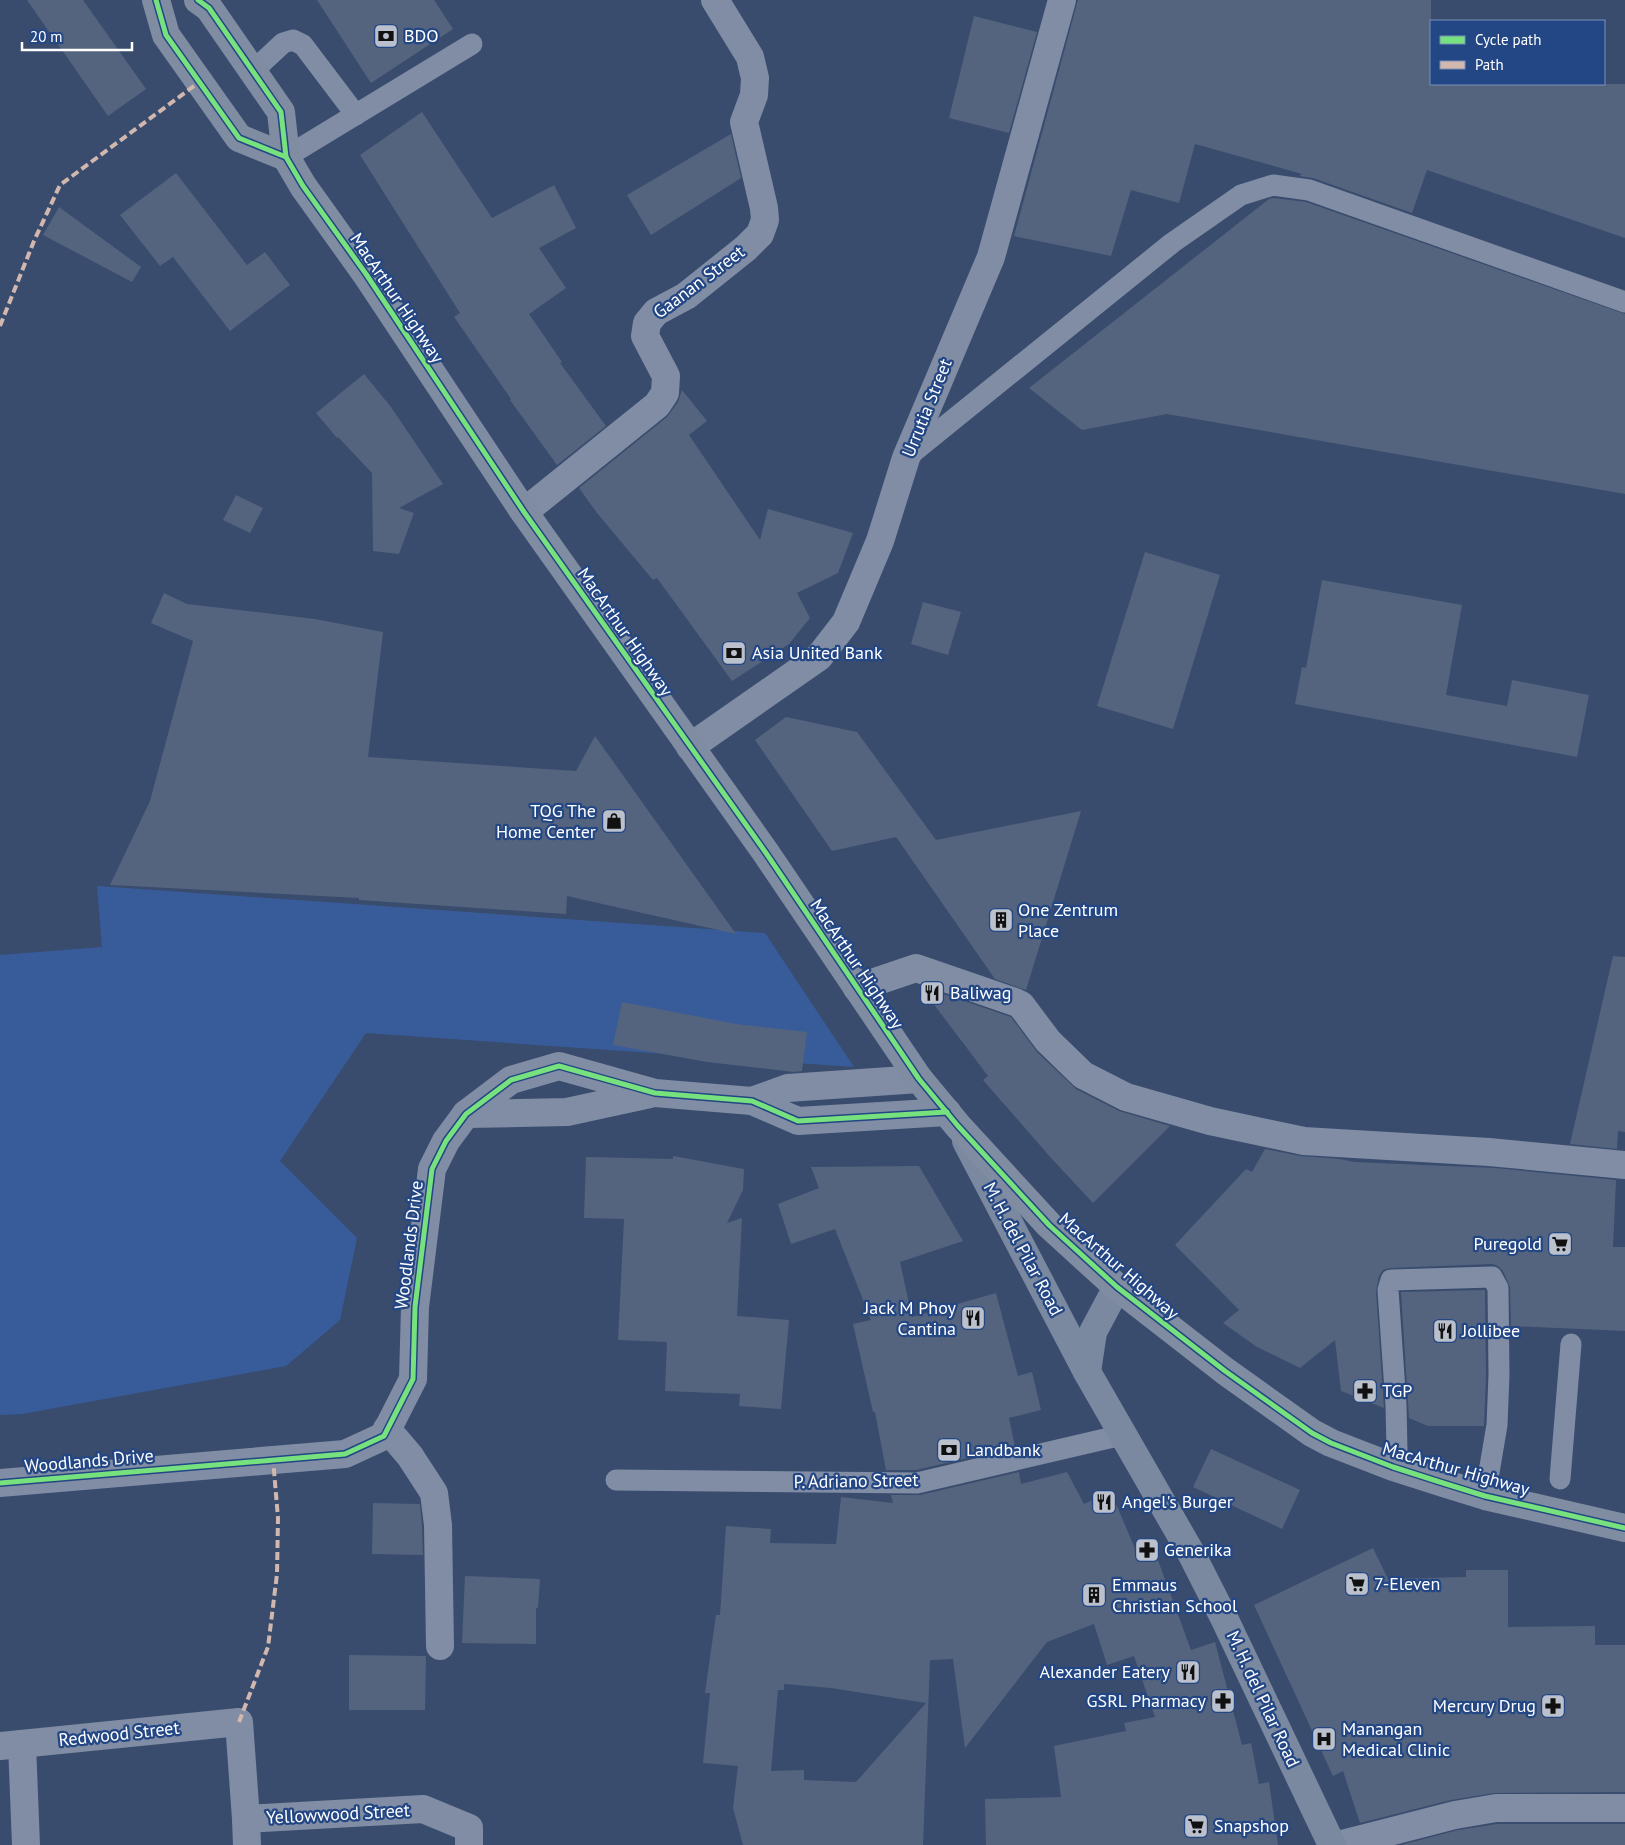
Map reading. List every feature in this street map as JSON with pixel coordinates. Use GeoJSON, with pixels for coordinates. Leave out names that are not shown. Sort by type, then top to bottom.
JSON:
{"type":"FeatureCollection","features":[{"type":"Feature","properties":{"kind":"highway"},"geometry":{"type":"LineString","coordinates":[[156,0],[166,35],[239,138],[286,157]]}},
{"type":"Feature","properties":{"kind":"highway","name":"MacArthur Highway"},"geometry":{"type":"LineString","coordinates":[[198,0],[209,8],[282,112],[286,157],[303,186],[366,274],[524,512],[766,853],[920,1079],[953,1119],[1049,1226],[1117,1287],[1225,1372],[1312,1433],[1393,1467],[1485,1496],[1625,1528]]}},
{"type":"Feature","properties":{"kind":"main road","name":"M. H. del Pilar Road"},"geometry":{"type":"LineString","coordinates":[[953,1119],[1122,1436],[1191,1552],[1332,1845]]}},
{"type":"Feature","properties":{"kind":"main road"},"geometry":{"type":"LineString","coordinates":[[1087,1372],[1093,1332],[1117,1287]]}},
{"type":"Feature","properties":{"kind":"street","name":"Gaanan Street"},"geometry":{"type":"LineString","coordinates":[[524,512],[657,405],[665,393],[666,376],[645,336],[647,323],[656,312],[686,296],[746,248],[760,234],[763,227],[765,220],[764,208],[744,122],[754,95],[755,78],[750,57],[715,0]]}},
{"type":"Feature","properties":{"kind":"street","name":"Urrutia Street"},"geometry":{"type":"LineString","coordinates":[[690,747],[819,658],[846,622],[880,541],[906,458],[991,257],[1062,0]]}},
{"type":"Feature","properties":{"kind":"street"},"geometry":{"type":"LineString","coordinates":[[857,988],[916,968],[1016,1002],[1021,1005],[1048,1041],[1083,1075],[1126,1098],[1210,1121],[1304,1141],[1489,1152],[1625,1165]]}},
{"type":"Feature","properties":{"kind":"street","name":"Woodlands Drive"},"geometry":{"type":"LineString","coordinates":[[0,1483],[345,1454],[384,1436],[413,1379],[415,1307],[432,1169],[446,1141],[466,1114],[511,1080],[559,1066],[655,1093],[752,1101],[798,1121],[953,1119]]}},
{"type":"Feature","properties":{"kind":"street","name":"Woodlands Drive"},"geometry":{"type":"LineString","coordinates":[[752,1101],[788,1088],[920,1079]]}},
{"type":"Feature","properties":{"kind":"street","name":"Woodlands Drive"},"geometry":{"type":"LineString","coordinates":[[466,1114],[567,1112],[655,1093]]}},
{"type":"Feature","properties":{"kind":"street"},"geometry":{"type":"LineString","coordinates":[[387,1430],[410,1456],[434,1493],[438,1525],[440,1646]]}},
{"type":"Feature","properties":{"kind":"street","name":"Redwood Street"},"geometry":{"type":"LineString","coordinates":[[11,1745],[238,1722],[247,1832]]}},
{"type":"Feature","properties":{"kind":"street"},"geometry":{"type":"LineString","coordinates":[[11,1745],[26,1845]]}},
{"type":"Feature","properties":{"kind":"street"},"geometry":{"type":"LineString","coordinates":[[1338,1845],[1455,1815],[1496,1808],[1625,1808]]}},
{"type":"Feature","properties":{"kind":"street","name":"Yellowwood Street"},"geometry":{"type":"LineString","coordinates":[[247,1832],[423,1809],[469,1828],[469,1845]]}},
{"type":"Feature","properties":{"kind":"lane"},"geometry":{"type":"LineString","coordinates":[[254,70],[283,43],[293,40],[304,45],[356,115]]}},
{"type":"Feature","properties":{"kind":"lane"},"geometry":{"type":"LineString","coordinates":[[286,157],[472,44]]}},
{"type":"Feature","properties":{"kind":"lane"},"geometry":{"type":"LineString","coordinates":[[906,458],[1172,243],[1241,195],[1273,185],[1309,190],[1625,302]]}},
{"type":"Feature","properties":{"kind":"lane"},"geometry":{"type":"LineString","coordinates":[[1393,1467],[1397,1450],[1396,1405],[1388,1290],[1391,1280],[1492,1276],[1498,1288],[1499,1375],[1496,1425],[1485,1496]]}},
{"type":"Feature","properties":{"kind":"lane"},"geometry":{"type":"LineString","coordinates":[[1560,1479],[1571,1344]]}},
{"type":"Feature","properties":{"kind":"lane","name":"P. Adriano Street"},"geometry":{"type":"LineString","coordinates":[[616,1480],[917,1483],[1122,1436]]}},
{"type":"Feature","properties":{"kind":"shaded area"},"geometry":{"type":"Polygon","coordinates":[[[97,886],[765,933],[854,1067],[366,1033],[280,1161],[357,1238],[340,1320],[286,1366],[22,1414],[0,1415],[0,955],[102,947],[97,886]]]}},
{"type":"Feature","properties":{"kind":"building"},"geometry":{"type":"Polygon","coordinates":[[[27,0],[83,0],[146,89],[108,116],[27,0]]]}},
{"type":"Feature","properties":{"kind":"building"},"geometry":{"type":"Polygon","coordinates":[[[317,0],[434,0],[453,29],[371,83],[317,0]]]}},
{"type":"Feature","properties":{"kind":"building"},"geometry":{"type":"Polygon","coordinates":[[[1078,0],[1431,0],[1430,85],[1625,84],[1625,238],[1427,170],[1412,213],[1313,178],[1299,176],[1302,174],[1195,144],[1179,203],[1131,190],[1111,256],[1014,236],[1078,0]]]}},
{"type":"Feature","properties":{"kind":"building"},"geometry":{"type":"Polygon","coordinates":[[[974,16],[1037,32],[1009,133],[949,118],[974,16]]]}},
{"type":"Feature","properties":{"kind":"building"},"geometry":{"type":"Polygon","coordinates":[[[422,112],[492,218],[554,185],[576,228],[539,248],[566,288],[529,314],[562,362],[560,363],[606,426],[557,465],[454,317],[460,313],[360,155],[422,112]]]}},
{"type":"Feature","properties":{"kind":"building"},"geometry":{"type":"Polygon","coordinates":[[[731,134],[741,178],[651,235],[627,195],[731,134]]]}},
{"type":"Feature","properties":{"kind":"building"},"geometry":{"type":"Polygon","coordinates":[[[176,173],[247,265],[265,252],[290,285],[230,331],[173,257],[160,266],[120,215],[176,173]]]}},
{"type":"Feature","properties":{"kind":"building"},"geometry":{"type":"Polygon","coordinates":[[[1269,199],[1306,202],[1625,314],[1625,494],[1167,414],[1082,430],[1029,388],[1269,199]]]}},
{"type":"Feature","properties":{"kind":"building"},"geometry":{"type":"Polygon","coordinates":[[[59,207],[141,267],[132,282],[43,235],[59,207]]]}},
{"type":"Feature","properties":{"kind":"building"},"geometry":{"type":"Polygon","coordinates":[[[364,374],[391,407],[443,484],[399,508],[414,513],[399,554],[373,551],[372,473],[337,438],[316,413],[364,374]]]}},
{"type":"Feature","properties":{"kind":"building"},"geometry":{"type":"Polygon","coordinates":[[[682,390],[707,421],[689,435],[760,540],[768,509],[853,533],[838,573],[797,593],[810,618],[789,644],[732,681],[657,578],[653,580],[597,513],[579,488],[667,417],[678,402],[682,390]]]}},
{"type":"Feature","properties":{"kind":"building"},"geometry":{"type":"Polygon","coordinates":[[[236,495],[263,508],[250,533],[223,520],[236,495]]]}},
{"type":"Feature","properties":{"kind":"building"},"geometry":{"type":"Polygon","coordinates":[[[1145,552],[1220,575],[1173,729],[1097,706],[1145,552]]]}},
{"type":"Feature","properties":{"kind":"building"},"geometry":{"type":"Polygon","coordinates":[[[1322,580],[1462,605],[1446,695],[1507,706],[1512,680],[1589,695],[1577,757],[1295,704],[1302,667],[1306,668],[1322,580]]]}},
{"type":"Feature","properties":{"kind":"building"},"geometry":{"type":"Polygon","coordinates":[[[164,593],[187,604],[315,619],[383,632],[368,757],[576,771],[595,736],[736,934],[567,896],[566,914],[359,900],[359,898],[110,885],[150,801],[193,641],[151,623],[164,593]]]}},
{"type":"Feature","properties":{"kind":"building"},"geometry":{"type":"Polygon","coordinates":[[[923,602],[961,612],[948,655],[911,644],[923,602]]]}},
{"type":"Feature","properties":{"kind":"building"},"geometry":{"type":"Polygon","coordinates":[[[786,717],[857,732],[936,840],[1081,811],[1026,990],[995,979],[896,837],[832,851],[755,740],[786,717]]]}},
{"type":"Feature","properties":{"kind":"building"},"geometry":{"type":"Polygon","coordinates":[[[1613,956],[1625,957],[1625,1132],[1618,1131],[1617,1149],[1570,1144],[1613,956]]]}},
{"type":"Feature","properties":{"kind":"building"},"geometry":{"type":"Polygon","coordinates":[[[920,986],[1011,1017],[1037,1052],[1076,1089],[1119,1111],[1170,1126],[1093,1203],[983,1080],[988,1076],[920,986]]]}},
{"type":"Feature","properties":{"kind":"building"},"geometry":{"type":"Polygon","coordinates":[[[622,1002],[736,1024],[807,1032],[802,1071],[794,1072],[707,1062],[613,1045],[622,1002]]]}},
{"type":"Feature","properties":{"kind":"building"},"geometry":{"type":"Polygon","coordinates":[[[1265,1149],[1301,1156],[1354,1162],[1495,1168],[1616,1180],[1613,1247],[1625,1247],[1625,1331],[1511,1326],[1510,1287],[1503,1271],[1498,1266],[1492,1264],[1390,1268],[1383,1270],[1379,1276],[1376,1291],[1384,1408],[1341,1391],[1335,1340],[1300,1368],[1257,1347],[1223,1323],[1239,1310],[1175,1245],[1246,1169],[1252,1172],[1265,1149]]]}},
{"type":"Feature","properties":{"kind":"building"},"geometry":{"type":"Polygon","coordinates":[[[673,1156],[744,1169],[743,1190],[727,1223],[742,1218],[737,1316],[789,1320],[781,1409],[739,1406],[740,1394],[665,1391],[667,1342],[618,1340],[624,1219],[584,1218],[586,1157],[673,1159],[673,1156]]]}},
{"type":"Feature","properties":{"kind":"building"},"geometry":{"type":"Polygon","coordinates":[[[919,1166],[963,1241],[900,1262],[912,1317],[996,1293],[1018,1376],[1032,1372],[1041,1410],[1009,1418],[1015,1447],[916,1470],[886,1470],[875,1412],[873,1412],[853,1324],[871,1320],[835,1229],[791,1244],[778,1204],[819,1188],[811,1167],[919,1166]]]}},
{"type":"Feature","properties":{"kind":"building","name":"Jollibee"},"geometry":{"type":"Polygon","coordinates":[[[1485,1290],[1486,1375],[1484,1426],[1428,1426],[1409,1418],[1401,1292],[1485,1290]]]}},
{"type":"Feature","properties":{"kind":"building"},"geometry":{"type":"Polygon","coordinates":[[[1211,1449],[1300,1490],[1282,1529],[1193,1487],[1211,1449]]]}},
{"type":"Feature","properties":{"kind":"building"},"geometry":{"type":"Polygon","coordinates":[[[1019,1472],[1021,1484],[1067,1472],[1084,1504],[1111,1492],[1136,1551],[1152,1544],[1191,1650],[1215,1642],[1242,1745],[1251,1743],[1259,1784],[1269,1782],[1278,1845],[986,1845],[985,1799],[1061,1797],[1054,1746],[1126,1731],[1124,1723],[1155,1717],[1134,1656],[1107,1665],[1094,1624],[1047,1642],[965,1748],[953,1659],[930,1660],[923,1845],[743,1845],[733,1808],[738,1766],[703,1763],[710,1693],[705,1693],[716,1615],[720,1615],[726,1526],[771,1529],[770,1543],[836,1544],[841,1497],[893,1503],[891,1495],[920,1495],[1019,1472]],[[784,1684],[784,1690],[778,1690],[771,1771],[804,1770],[804,1780],[856,1782],[926,1703],[831,1688],[784,1684]]]}},
{"type":"Feature","properties":{"kind":"building"},"geometry":{"type":"Polygon","coordinates":[[[373,1503],[420,1504],[423,1555],[372,1554],[373,1503]]]}},
{"type":"Feature","properties":{"kind":"building"},"geometry":{"type":"Polygon","coordinates":[[[1373,1548],[1388,1579],[1466,1577],[1466,1570],[1508,1570],[1508,1627],[1595,1626],[1595,1645],[1625,1645],[1625,1792],[1494,1793],[1451,1800],[1360,1823],[1343,1771],[1333,1776],[1254,1605],[1373,1548]]]}},
{"type":"Feature","properties":{"kind":"building"},"geometry":{"type":"Polygon","coordinates":[[[465,1576],[540,1579],[538,1608],[536,1608],[536,1644],[462,1643],[465,1576]]]}},
{"type":"Feature","properties":{"kind":"building"},"geometry":{"type":"Polygon","coordinates":[[[349,1655],[426,1656],[425,1710],[349,1710],[349,1655]]]}},
{"type":"Feature","properties":{"kind":"building"},"geometry":{"type":"Polygon","coordinates":[[[1497,1824],[1625,1824],[1625,1845],[1401,1845],[1458,1830],[1497,1824]]]}},
{"type":"Feature","properties":{"kind":"marked path"},"geometry":{"type":"LineString","coordinates":[[0,326],[34,241],[60,185],[198,83]]}},
{"type":"Feature","properties":{"kind":"marked path"},"geometry":{"type":"LineString","coordinates":[[239,1722],[268,1647],[277,1574],[278,1518],[273,1459]]}},
{"type":"Feature","properties":{"kind":"cycle path"},"geometry":{"type":"LineString","coordinates":[[156,0],[166,35],[239,138],[286,157]]}},
{"type":"Feature","properties":{"kind":"cycle path"},"geometry":{"type":"LineString","coordinates":[[198,0],[209,8],[281,112],[286,157],[303,186],[366,274],[524,512],[766,853],[919,1079],[958,1126],[1049,1225],[1117,1287],[1225,1371],[1312,1433],[1331,1443],[1393,1467],[1485,1496],[1625,1528]]}},
{"type":"Feature","properties":{"kind":"cycle path"},"geometry":{"type":"LineString","coordinates":[[0,1483],[345,1454],[384,1436],[413,1379],[415,1307],[432,1169],[446,1141],[466,1114],[511,1080],[559,1066],[655,1093],[752,1101],[798,1121],[947,1112]]}},
{"type":"Feature","properties":{"kind":"place","name":"BDO"},"geometry":{"type":"Point","coordinates":[386,36]}},
{"type":"Feature","properties":{"kind":"place","name":"Asia United Bank"},"geometry":{"type":"Point","coordinates":[734,653]}},
{"type":"Feature","properties":{"kind":"place","name":"TQG The Home Center"},"geometry":{"type":"Point","coordinates":[614,821]}},
{"type":"Feature","properties":{"kind":"place","name":"One Zentrum Place"},"geometry":{"type":"Point","coordinates":[1001,920]}},
{"type":"Feature","properties":{"kind":"place","name":"Baliwag"},"geometry":{"type":"Point","coordinates":[932,993]}},
{"type":"Feature","properties":{"kind":"place","name":"Puregold"},"geometry":{"type":"Point","coordinates":[1560,1244]}},
{"type":"Feature","properties":{"kind":"place","name":"Jack M Phoy Cantina"},"geometry":{"type":"Point","coordinates":[973,1318]}},
{"type":"Feature","properties":{"kind":"place","name":"Jollibee"},"geometry":{"type":"Point","coordinates":[1445,1331]}},
{"type":"Feature","properties":{"kind":"place","name":"TGP"},"geometry":{"type":"Point","coordinates":[1365,1391]}},
{"type":"Feature","properties":{"kind":"place","name":"Landbank"},"geometry":{"type":"Point","coordinates":[949,1450]}},
{"type":"Feature","properties":{"kind":"place","name":"Angel's Burger"},"geometry":{"type":"Point","coordinates":[1104,1502]}},
{"type":"Feature","properties":{"kind":"place","name":"Generika"},"geometry":{"type":"Point","coordinates":[1147,1550]}},
{"type":"Feature","properties":{"kind":"place","name":"7-Eleven"},"geometry":{"type":"Point","coordinates":[1357,1584]}},
{"type":"Feature","properties":{"kind":"place","name":"Emmaus Christian School"},"geometry":{"type":"Point","coordinates":[1094,1595]}},
{"type":"Feature","properties":{"kind":"place","name":"Alexander Eatery"},"geometry":{"type":"Point","coordinates":[1188,1672]}},
{"type":"Feature","properties":{"kind":"place","name":"GSRL Pharmacy"},"geometry":{"type":"Point","coordinates":[1223,1701]}},
{"type":"Feature","properties":{"kind":"place","name":"Mercury Drug"},"geometry":{"type":"Point","coordinates":[1553,1706]}},
{"type":"Feature","properties":{"kind":"place","name":"Manangan Medical Clinic"},"geometry":{"type":"Point","coordinates":[1324,1739]}},
{"type":"Feature","properties":{"kind":"place","name":"Snapshop"},"geometry":{"type":"Point","coordinates":[1196,1826]}}]}
